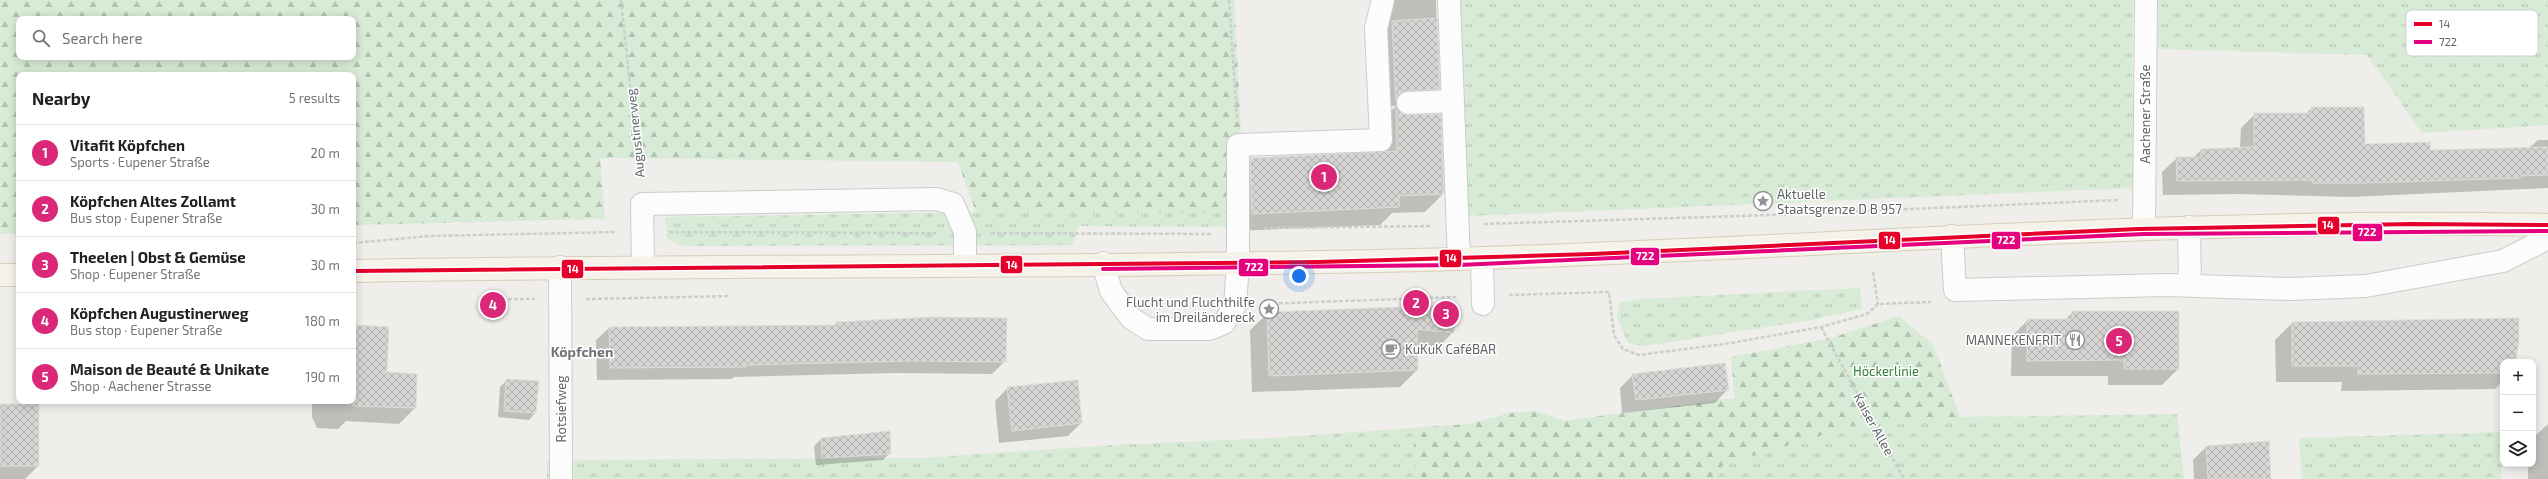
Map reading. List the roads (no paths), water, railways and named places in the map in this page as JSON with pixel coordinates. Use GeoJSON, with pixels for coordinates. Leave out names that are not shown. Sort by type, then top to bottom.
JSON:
{"type":"FeatureCollection","features":[{"type":"Feature","properties":{"kind":"main road"},"geometry":{"type":"LineString","coordinates":[[356,271],[643,266],[1103,264],[1459,259],[1787,245],[1952,236],[2144,217],[2189,227],[2548,225]]}},
{"type":"Feature","properties":{"kind":"main road"},"geometry":{"type":"LineString","coordinates":[[0,275],[16,275]]}},
{"type":"Feature","properties":{"kind":"lane"},"geometry":{"type":"LineString","coordinates":[[1103,264],[1111,291],[1131,318],[1148,329],[1208,329],[1224,323],[1235,305],[1239,234],[1238,145],[1381,140],[1376,28],[1383,0]]}},
{"type":"Feature","properties":{"kind":"lane"},"geometry":{"type":"LineString","coordinates":[[1449,0],[1459,259]]}},
{"type":"Feature","properties":{"kind":"lane","name":"Aachener Straße"},"geometry":{"type":"LineString","coordinates":[[2144,217],[2146,0]]}},
{"type":"Feature","properties":{"kind":"lane"},"geometry":{"type":"LineString","coordinates":[[1408,103],[1452,101]]}},
{"type":"Feature","properties":{"kind":"lane"},"geometry":{"type":"LineString","coordinates":[[643,266],[642,204],[937,199],[953,204],[965,232],[966,265]]}},
{"type":"Feature","properties":{"kind":"lane"},"geometry":{"type":"LineString","coordinates":[[2189,227],[2190,286]]}},
{"type":"Feature","properties":{"kind":"lane"},"geometry":{"type":"LineString","coordinates":[[1952,236],[1955,290],[2190,286],[2290,289],[2366,286],[2503,261],[2548,238]]}},
{"type":"Feature","properties":{"kind":"lane"},"geometry":{"type":"LineString","coordinates":[[1482,258],[1483,300]]}},
{"type":"Feature","properties":{"kind":"lane","name":"Rotsiefweg"},"geometry":{"type":"LineString","coordinates":[[560,267],[561,479]]}},
{"type":"Feature","properties":{"kind":"place","name":"Vitafit Köpfchen"},"geometry":{"type":"Point","coordinates":[1324,177]}},
{"type":"Feature","properties":{"kind":"place","name":"Aktuelle Staatsgrenze D B 957"},"geometry":{"type":"Point","coordinates":[1763,201]}},
{"type":"Feature","properties":{"kind":"place","name":"Köpfchen Altes Zollamt"},"geometry":{"type":"Point","coordinates":[1416,303]}},
{"type":"Feature","properties":{"kind":"place","name":"Köpfchen Augustinerweg"},"geometry":{"type":"Point","coordinates":[493,305]}},
{"type":"Feature","properties":{"kind":"place","name":"Flucht und Fluchthilfe im Dreiländereck"},"geometry":{"type":"Point","coordinates":[1269,309]}},
{"type":"Feature","properties":{"kind":"place","name":"Theelen | Obst & Gemüse"},"geometry":{"type":"Point","coordinates":[1446,314]}},
{"type":"Feature","properties":{"kind":"place","name":"MANNEKENFRIT"},"geometry":{"type":"Point","coordinates":[2075,340]}},
{"type":"Feature","properties":{"kind":"place","name":"Maison de Beauté & Unikate"},"geometry":{"type":"Point","coordinates":[2119,341]}},
{"type":"Feature","properties":{"kind":"place","name":"KuKuK CaféBAR"},"geometry":{"type":"Point","coordinates":[1391,349]}},
{"type":"Feature","properties":{"kind":"district","name":"Köpfchen"},"geometry":{"type":"Point","coordinates":[582,352]}},
{"type":"Feature","properties":{"kind":"park label","name":"Höckerlinie"},"geometry":{"type":"Point","coordinates":[1886,371]}}]}
